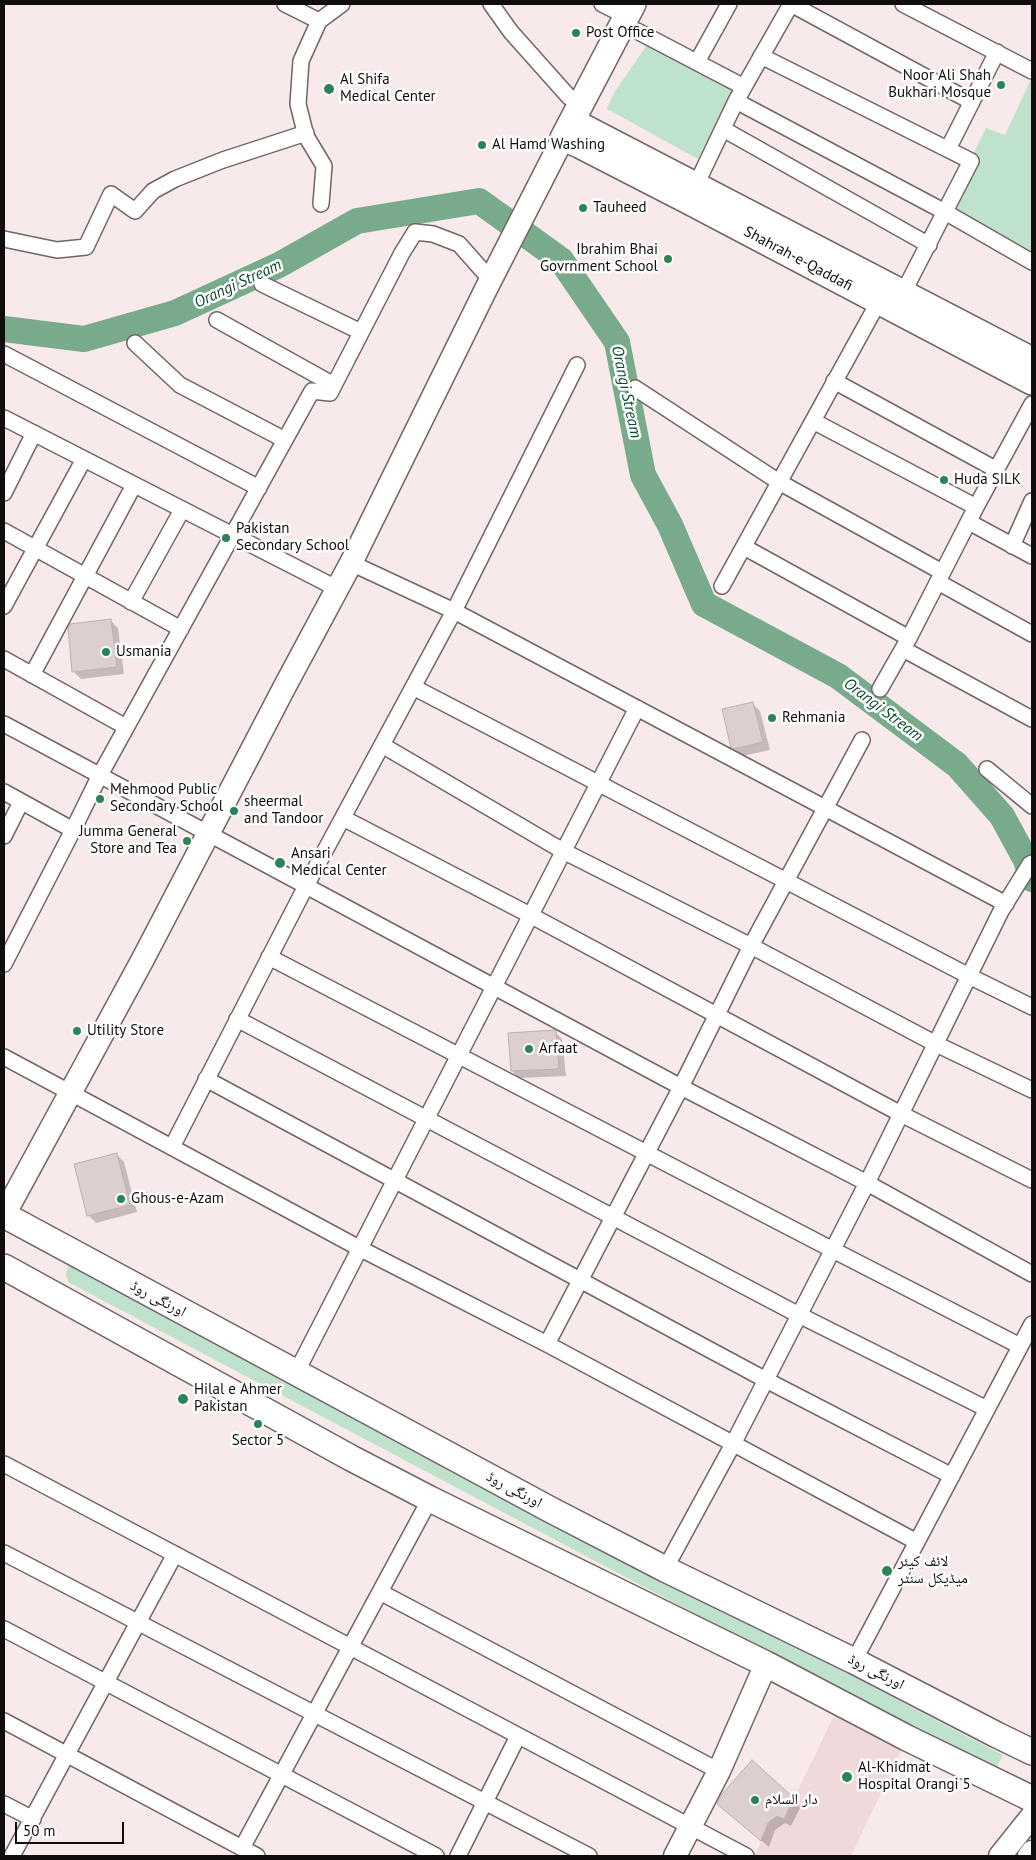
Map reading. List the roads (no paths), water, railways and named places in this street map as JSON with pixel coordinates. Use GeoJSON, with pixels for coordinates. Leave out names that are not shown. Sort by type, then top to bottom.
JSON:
{"type":"FeatureCollection","features":[{"type":"Feature","properties":{"kind":"main road"},"geometry":{"type":"LineString","coordinates":[[4,1215],[143,959],[352,563],[489,285],[573,132],[632,17],[652,4]]}},
{"type":"Feature","properties":{"kind":"main road","name":"Shahrah-e-Qaddafi"},"geometry":{"type":"LineString","coordinates":[[573,132],[696,185],[903,293],[1030,353]]}},
{"type":"Feature","properties":{"kind":"main road","name":"Shahrah-e-Qaddafi"},"geometry":{"type":"LineString","coordinates":[[573,132],[879,301],[1032,382]]}},
{"type":"Feature","properties":{"kind":"main road","name":"اورنگی روڈ"},"geometry":{"type":"LineString","coordinates":[[4,1215],[665,1569],[854,1661],[1032,1752]]}},
{"type":"Feature","properties":{"kind":"main road"},"geometry":{"type":"LineString","coordinates":[[4,1267],[430,1499],[766,1664],[1032,1799]]}},
{"type":"Feature","properties":{"kind":"main road"},"geometry":{"type":"LineString","coordinates":[[675,1856],[719,1771],[766,1664]]}},
{"type":"Feature","properties":{"kind":"main road"},"geometry":{"type":"LineString","coordinates":[[1000,1856],[1032,1816]]}},
{"type":"Feature","properties":{"kind":"main road"},"geometry":{"type":"LineString","coordinates":[[1029,1856],[1032,1852]]}},
{"type":"Feature","properties":{"kind":"street"},"geometry":{"type":"LineString","coordinates":[[321,204],[324,166],[306,133],[298,104],[301,61],[319,22],[342,4]]}},
{"type":"Feature","properties":{"kind":"street"},"geometry":{"type":"LineString","coordinates":[[491,4],[511,32],[569,96],[573,132]]}},
{"type":"Feature","properties":{"kind":"street"},"geometry":{"type":"LineString","coordinates":[[602,4],[632,17],[697,62],[744,87]]}},
{"type":"Feature","properties":{"kind":"street"},"geometry":{"type":"LineString","coordinates":[[697,62],[729,4]]}},
{"type":"Feature","properties":{"kind":"street"},"geometry":{"type":"LineString","coordinates":[[696,185],[736,101],[791,4],[972,102]]}},
{"type":"Feature","properties":{"kind":"street"},"geometry":{"type":"LineString","coordinates":[[904,4],[1032,71]]}},
{"type":"Feature","properties":{"kind":"street"},"geometry":{"type":"LineString","coordinates":[[293,6],[319,22]]}},
{"type":"Feature","properties":{"kind":"street"},"geometry":{"type":"LineString","coordinates":[[948,149],[997,52]]}},
{"type":"Feature","properties":{"kind":"street"},"geometry":{"type":"LineString","coordinates":[[761,56],[970,161],[903,293]]}},
{"type":"Feature","properties":{"kind":"street"},"geometry":{"type":"LineString","coordinates":[[736,101],[945,212],[1032,262]]}},
{"type":"Feature","properties":{"kind":"street"},"geometry":{"type":"LineString","coordinates":[[723,130],[929,245]]}},
{"type":"Feature","properties":{"kind":"street"},"geometry":{"type":"LineString","coordinates":[[4,239],[57,250],[86,247],[111,194],[135,211],[153,191],[175,179],[223,160],[306,133]]}},
{"type":"Feature","properties":{"kind":"street"},"geometry":{"type":"LineString","coordinates":[[4,964],[74,830],[100,775],[312,391],[330,393],[402,253],[415,232],[433,234],[459,244],[489,285]]}},
{"type":"Feature","properties":{"kind":"street"},"geometry":{"type":"LineString","coordinates":[[262,284],[361,332]]}},
{"type":"Feature","properties":{"kind":"street"},"geometry":{"type":"LineString","coordinates":[[722,586],[879,301]]}},
{"type":"Feature","properties":{"kind":"street"},"geometry":{"type":"LineString","coordinates":[[217,320],[334,385]]}},
{"type":"Feature","properties":{"kind":"street"},"geometry":{"type":"LineString","coordinates":[[135,343],[180,385],[285,440]]}},
{"type":"Feature","properties":{"kind":"street"},"geometry":{"type":"LineString","coordinates":[[4,354],[259,488]]}},
{"type":"Feature","properties":{"kind":"street"},"geometry":{"type":"LineString","coordinates":[[172,1147],[306,886],[454,611],[577,365]]}},
{"type":"Feature","properties":{"kind":"street"},"geometry":{"type":"LineString","coordinates":[[834,381],[997,470]]}},
{"type":"Feature","properties":{"kind":"street"},"geometry":{"type":"LineString","coordinates":[[634,388],[779,482],[1032,634]]}},
{"type":"Feature","properties":{"kind":"street"},"geometry":{"type":"LineString","coordinates":[[880,688],[906,643],[976,507],[1032,404]]}},
{"type":"Feature","properties":{"kind":"street"},"geometry":{"type":"LineString","coordinates":[[4,418],[338,589]]}},
{"type":"Feature","properties":{"kind":"street"},"geometry":{"type":"LineString","coordinates":[[813,420],[976,507]]}},
{"type":"Feature","properties":{"kind":"street"},"geometry":{"type":"LineString","coordinates":[[4,492],[34,434]]}},
{"type":"Feature","properties":{"kind":"street"},"geometry":{"type":"LineString","coordinates":[[4,606],[84,459]]}},
{"type":"Feature","properties":{"kind":"street"},"geometry":{"type":"LineString","coordinates":[[32,675],[134,485]]}},
{"type":"Feature","properties":{"kind":"street"},"geometry":{"type":"LineString","coordinates":[[1012,546],[1032,501]]}},
{"type":"Feature","properties":{"kind":"street"},"geometry":{"type":"LineString","coordinates":[[131,602],[182,510]]}},
{"type":"Feature","properties":{"kind":"street"},"geometry":{"type":"LineString","coordinates":[[969,522],[1032,556]]}},
{"type":"Feature","properties":{"kind":"street"},"geometry":{"type":"LineString","coordinates":[[4,531],[181,629]]}},
{"type":"Feature","properties":{"kind":"street"},"geometry":{"type":"LineString","coordinates":[[744,547],[1032,719]]}},
{"type":"Feature","properties":{"kind":"street"},"geometry":{"type":"LineString","coordinates":[[352,563],[454,611],[826,808],[1004,908]]}},
{"type":"Feature","properties":{"kind":"street"},"geometry":{"type":"LineString","coordinates":[[4,659],[126,727]]}},
{"type":"Feature","properties":{"kind":"street"},"geometry":{"type":"LineString","coordinates":[[413,687],[1032,1008]]}},
{"type":"Feature","properties":{"kind":"street"},"geometry":{"type":"LineString","coordinates":[[296,1373],[637,708]]}},
{"type":"Feature","properties":{"kind":"street"},"geometry":{"type":"LineString","coordinates":[[4,724],[681,1087],[867,1184],[1032,1274]]}},
{"type":"Feature","properties":{"kind":"street"},"geometry":{"type":"LineString","coordinates":[[547,1344],[681,1087],[751,946],[862,740]]}},
{"type":"Feature","properties":{"kind":"street"},"geometry":{"type":"LineString","coordinates":[[382,745],[563,851],[751,946],[936,1044],[1032,1090]]}},
{"type":"Feature","properties":{"kind":"street"},"geometry":{"type":"LineString","coordinates":[[987,769],[1032,806]]}},
{"type":"Feature","properties":{"kind":"street"},"geometry":{"type":"LineString","coordinates":[[4,792],[74,830]]}},
{"type":"Feature","properties":{"kind":"street"},"geometry":{"type":"LineString","coordinates":[[4,836],[21,802]]}},
{"type":"Feature","properties":{"kind":"street"},"geometry":{"type":"LineString","coordinates":[[343,818],[530,915],[901,1114],[1032,1180]]}},
{"type":"Feature","properties":{"kind":"street"},"geometry":{"type":"LineString","coordinates":[[665,1569],[733,1444],[867,1184],[1004,908],[1032,863]]}},
{"type":"Feature","properties":{"kind":"street"},"geometry":{"type":"LineString","coordinates":[[269,957],[1020,1346]]}},
{"type":"Feature","properties":{"kind":"street"},"geometry":{"type":"LineString","coordinates":[[237,1019],[799,1315],[987,1410]]}},
{"type":"Feature","properties":{"kind":"street"},"geometry":{"type":"LineString","coordinates":[[4,1057],[359,1248],[547,1344],[917,1542]]}},
{"type":"Feature","properties":{"kind":"street"},"geometry":{"type":"LineString","coordinates":[[206,1079],[766,1380],[952,1476]]}},
{"type":"Feature","properties":{"kind":"street"},"geometry":{"type":"LineString","coordinates":[[854,1661],[1032,1324]]}},
{"type":"Feature","properties":{"kind":"street"},"geometry":{"type":"LineString","coordinates":[[4,1464],[746,1856]]}},
{"type":"Feature","properties":{"kind":"street"},"geometry":{"type":"LineString","coordinates":[[242,1848],[430,1499]]}},
{"type":"Feature","properties":{"kind":"street"},"geometry":{"type":"LineString","coordinates":[[4,1553],[589,1856]]}},
{"type":"Feature","properties":{"kind":"street"},"geometry":{"type":"LineString","coordinates":[[12,1856],[175,1554]]}},
{"type":"Feature","properties":{"kind":"street"},"geometry":{"type":"LineString","coordinates":[[380,1592],[719,1771]]}},
{"type":"Feature","properties":{"kind":"street"},"geometry":{"type":"LineString","coordinates":[[4,1629],[436,1856]]}},
{"type":"Feature","properties":{"kind":"street"},"geometry":{"type":"LineString","coordinates":[[4,1721],[258,1856]]}},
{"type":"Feature","properties":{"kind":"street"},"geometry":{"type":"LineString","coordinates":[[458,1856],[518,1736]]}},
{"type":"Feature","properties":{"kind":"street"},"geometry":{"type":"LineString","coordinates":[[4,1804],[33,1818]]}},
{"type":"Feature","properties":{"kind":"waterway","name":"Orangi Stream"},"geometry":{"type":"LineString","coordinates":[[4,329],[84,339],[175,313],[279,265],[357,221],[479,201],[561,260],[617,342],[643,475],[670,525],[704,604],[838,676],[957,765],[1002,816],[1026,860],[1032,879]]}},
{"type":"Feature","properties":{"kind":"place","name":"Post Office"},"geometry":{"type":"Point","coordinates":[576,33]}},
{"type":"Feature","properties":{"kind":"place","name":"Noor Ali Shah Bukhari Mosque"},"geometry":{"type":"Point","coordinates":[1001,85]}},
{"type":"Feature","properties":{"kind":"place","name":"Al Shifa Medical Center"},"geometry":{"type":"Point","coordinates":[329,89]}},
{"type":"Feature","properties":{"kind":"place","name":"Al Hamd Washing"},"geometry":{"type":"Point","coordinates":[482,145]}},
{"type":"Feature","properties":{"kind":"place","name":"Tauheed"},"geometry":{"type":"Point","coordinates":[583,208]}},
{"type":"Feature","properties":{"kind":"place","name":"Ibrahim Bhai Govrnment School"},"geometry":{"type":"Point","coordinates":[668,259]}},
{"type":"Feature","properties":{"kind":"place","name":"Huda SILK"},"geometry":{"type":"Point","coordinates":[944,480]}},
{"type":"Feature","properties":{"kind":"place","name":"Pakistan Secondary School"},"geometry":{"type":"Point","coordinates":[226,538]}},
{"type":"Feature","properties":{"kind":"place","name":"Usmania"},"geometry":{"type":"Point","coordinates":[106,652]}},
{"type":"Feature","properties":{"kind":"place","name":"Rehmania"},"geometry":{"type":"Point","coordinates":[772,718]}},
{"type":"Feature","properties":{"kind":"place","name":"Mehmood Public Secondary School"},"geometry":{"type":"Point","coordinates":[100,799]}},
{"type":"Feature","properties":{"kind":"place","name":"sheermal and Tandoor"},"geometry":{"type":"Point","coordinates":[234,811]}},
{"type":"Feature","properties":{"kind":"place","name":"Jumma General Store and Tea"},"geometry":{"type":"Point","coordinates":[187,841]}},
{"type":"Feature","properties":{"kind":"place","name":"Ansari Medical Center"},"geometry":{"type":"Point","coordinates":[280,863]}},
{"type":"Feature","properties":{"kind":"place","name":"Utility Store"},"geometry":{"type":"Point","coordinates":[77,1031]}},
{"type":"Feature","properties":{"kind":"place","name":"Arfaat"},"geometry":{"type":"Point","coordinates":[529,1049]}},
{"type":"Feature","properties":{"kind":"place","name":"Ghous-e-Azam"},"geometry":{"type":"Point","coordinates":[121,1199]}},
{"type":"Feature","properties":{"kind":"place","name":"Hilal e Ahmer Pakistan"},"geometry":{"type":"Point","coordinates":[183,1399]}},
{"type":"Feature","properties":{"kind":"place","name":"Sector 5"},"geometry":{"type":"Point","coordinates":[258,1424]}},
{"type":"Feature","properties":{"kind":"place","name":"لائف کیئر میڈیکل سنٹر"},"geometry":{"type":"Point","coordinates":[887,1571]}},
{"type":"Feature","properties":{"kind":"place","name":"Al-Khidmat Hospital Orangi 5"},"geometry":{"type":"Point","coordinates":[847,1777]}},
{"type":"Feature","properties":{"kind":"place","name":"دار السلام"},"geometry":{"type":"Point","coordinates":[755,1800]}}]}
